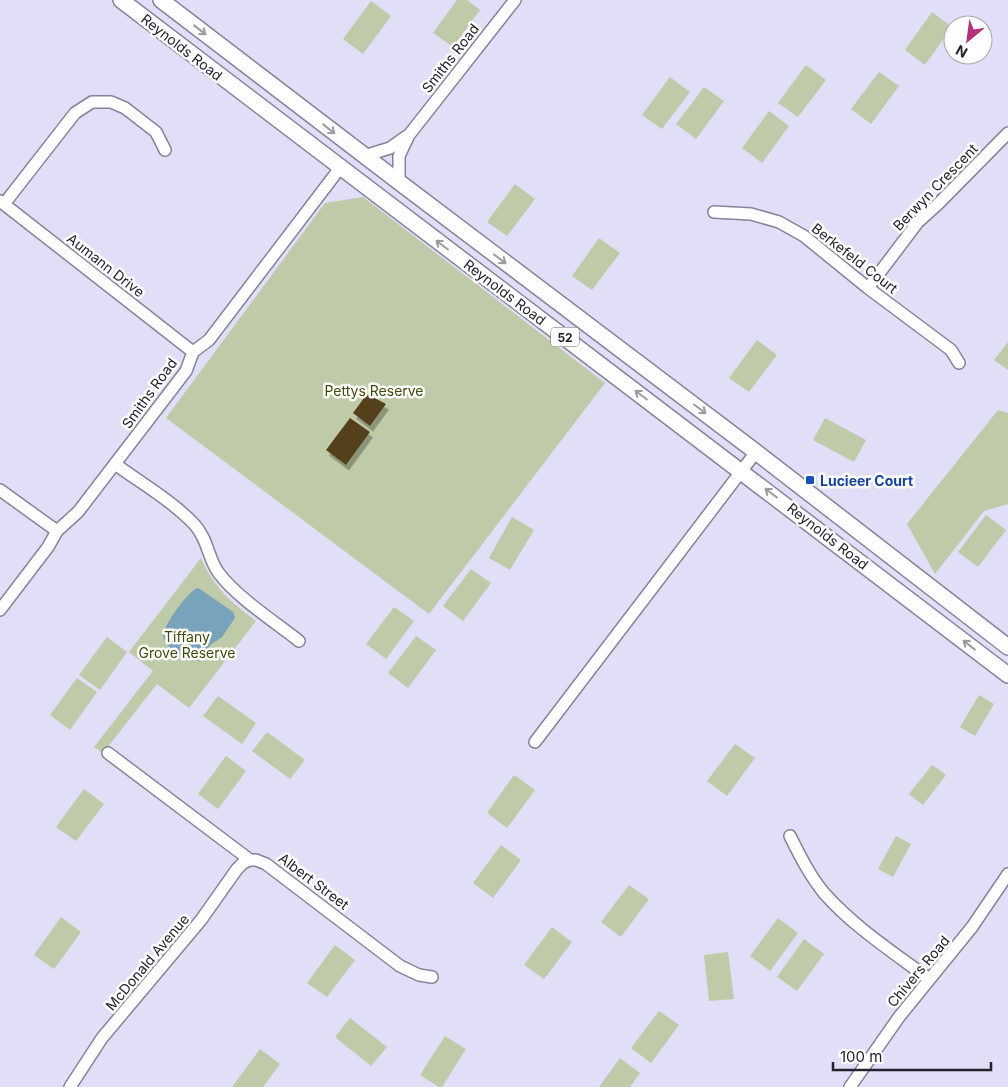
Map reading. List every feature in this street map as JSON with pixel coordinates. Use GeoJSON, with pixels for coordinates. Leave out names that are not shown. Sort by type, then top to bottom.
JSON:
{"type":"FeatureCollection","features":[{"type":"Feature","properties":{"kind":"main road","name":"Reynolds Road"},"geometry":{"type":"LineString","coordinates":[[121,0],[340,168],[743,471],[1008,675]]}},
{"type":"Feature","properties":{"kind":"main road","name":"Reynolds Road"},"geometry":{"type":"LineString","coordinates":[[161,0],[756,452],[1008,647]]}},
{"type":"Feature","properties":{"kind":"main road"},"geometry":{"type":"LineString","coordinates":[[340,168],[359,152]]}},
{"type":"Feature","properties":{"kind":"street","name":"Smiths Road"},"geometry":{"type":"LineString","coordinates":[[399,182],[399,156],[409,134],[515,0]]}},
{"type":"Feature","properties":{"kind":"street"},"geometry":{"type":"LineString","coordinates":[[2,203],[75,113],[92,102],[111,102],[125,108],[156,132],[165,150]]}},
{"type":"Feature","properties":{"kind":"street","name":"Smiths Road"},"geometry":{"type":"LineString","coordinates":[[359,152],[390,148],[409,134]]}},
{"type":"Feature","properties":{"kind":"street","name":"Berwyn Crescent"},"geometry":{"type":"LineString","coordinates":[[868,288],[918,222],[1008,134]]}},
{"type":"Feature","properties":{"kind":"street","name":"Smiths Road"},"geometry":{"type":"LineString","coordinates":[[0,610],[48,547],[57,531],[78,512],[186,371],[193,352],[209,340],[340,168]]}},
{"type":"Feature","properties":{"kind":"street","name":"Aumann Drive"},"geometry":{"type":"LineString","coordinates":[[2,203],[193,352]]}},
{"type":"Feature","properties":{"kind":"street","name":"Berkefeld Court"},"geometry":{"type":"LineString","coordinates":[[714,212],[751,214],[779,222],[804,236],[868,288],[951,350],[959,363]]}},
{"type":"Feature","properties":{"kind":"street"},"geometry":{"type":"LineString","coordinates":[[535,742],[756,452]]}},
{"type":"Feature","properties":{"kind":"street"},"geometry":{"type":"LineString","coordinates":[[115,464],[183,513],[196,526],[206,542],[217,570],[231,588],[299,641]]}},
{"type":"Feature","properties":{"kind":"street"},"geometry":{"type":"LineString","coordinates":[[0,490],[57,531]]}},
{"type":"Feature","properties":{"kind":"street","name":"Albert Street"},"geometry":{"type":"LineString","coordinates":[[108,753],[250,860],[266,864],[400,966],[419,975],[432,977]]}},
{"type":"Feature","properties":{"kind":"street"},"geometry":{"type":"LineString","coordinates":[[790,836],[803,863],[835,904],[853,922],[929,979]]}},
{"type":"Feature","properties":{"kind":"street","name":"McDonald Avenue"},"geometry":{"type":"LineString","coordinates":[[70,1087],[102,1038],[201,920],[237,869],[242,863],[250,860]]}},
{"type":"Feature","properties":{"kind":"street","name":"Chivers Road"},"geometry":{"type":"LineString","coordinates":[[850,1087],[888,1032],[967,934],[1008,874]]}},
{"type":"Feature","properties":{"kind":"green space"},"geometry":{"type":"Polygon","coordinates":[[[457,0],[467,0],[480,10],[453,47],[433,33],[457,0]]]}},
{"type":"Feature","properties":{"kind":"green space"},"geometry":{"type":"Polygon","coordinates":[[[371,1],[391,16],[363,54],[343,39],[371,1]]]}},
{"type":"Feature","properties":{"kind":"green space"},"geometry":{"type":"Polygon","coordinates":[[[932,12],[943,20],[943,40],[925,65],[905,50],[932,12]]]}},
{"type":"Feature","properties":{"kind":"green space"},"geometry":{"type":"Polygon","coordinates":[[[806,65],[826,80],[798,117],[778,103],[806,65]]]}},
{"type":"Feature","properties":{"kind":"green space"},"geometry":{"type":"Polygon","coordinates":[[[879,72],[899,86],[871,124],[851,109],[879,72]]]}},
{"type":"Feature","properties":{"kind":"green space"},"geometry":{"type":"Polygon","coordinates":[[[670,77],[690,92],[662,129],[642,115],[670,77]]]}},
{"type":"Feature","properties":{"kind":"green space"},"geometry":{"type":"Polygon","coordinates":[[[704,87],[724,101],[696,139],[676,124],[704,87]]]}},
{"type":"Feature","properties":{"kind":"green space"},"geometry":{"type":"Polygon","coordinates":[[[769,111],[789,126],[762,163],[742,148],[769,111]]]}},
{"type":"Feature","properties":{"kind":"green space"},"geometry":{"type":"Polygon","coordinates":[[[515,184],[535,199],[507,236],[487,222],[515,184]]]}},
{"type":"Feature","properties":{"kind":"green space","name":"Pettys Reserve"},"geometry":{"type":"Polygon","coordinates":[[[363,197],[605,383],[429,614],[166,418],[325,203],[363,197]]]}},
{"type":"Feature","properties":{"kind":"green space"},"geometry":{"type":"Polygon","coordinates":[[[599,238],[620,253],[592,290],[572,276],[599,238]]]}},
{"type":"Feature","properties":{"kind":"green space"},"geometry":{"type":"Polygon","coordinates":[[[757,340],[777,355],[749,392],[729,378],[757,340]]]}},
{"type":"Feature","properties":{"kind":"green space"},"geometry":{"type":"Polygon","coordinates":[[[1008,342],[1008,370],[994,360],[1008,342]]]}},
{"type":"Feature","properties":{"kind":"green space"},"geometry":{"type":"Polygon","coordinates":[[[998,410],[1008,413],[1008,504],[984,511],[935,574],[907,524],[998,410]]]}},
{"type":"Feature","properties":{"kind":"green space"},"geometry":{"type":"Polygon","coordinates":[[[825,418],[866,440],[854,462],[813,440],[825,418]]]}},
{"type":"Feature","properties":{"kind":"green space"},"geometry":{"type":"Polygon","coordinates":[[[986,515],[1006,530],[978,567],[958,552],[986,515]]]}},
{"type":"Feature","properties":{"kind":"green space"},"geometry":{"type":"Polygon","coordinates":[[[512,517],[534,530],[510,570],[489,558],[512,517]]]}},
{"type":"Feature","properties":{"kind":"green space","name":"Tiffany Grove Reserve"},"geometry":{"type":"Polygon","coordinates":[[[201,558],[206,569],[224,594],[256,621],[189,708],[157,684],[103,753],[94,747],[153,671],[129,652],[201,558]]]}},
{"type":"Feature","properties":{"kind":"green space"},"geometry":{"type":"Polygon","coordinates":[[[471,569],[491,583],[463,621],[443,606],[471,569]]]}},
{"type":"Feature","properties":{"kind":"green space"},"geometry":{"type":"Polygon","coordinates":[[[394,607],[414,621],[386,659],[366,644],[394,607]]]}},
{"type":"Feature","properties":{"kind":"green space"},"geometry":{"type":"Polygon","coordinates":[[[416,636],[436,650],[408,688],[388,673],[416,636]]]}},
{"type":"Feature","properties":{"kind":"green space"},"geometry":{"type":"Polygon","coordinates":[[[107,637],[127,652],[100,690],[79,675],[107,637]]]}},
{"type":"Feature","properties":{"kind":"green space"},"geometry":{"type":"Polygon","coordinates":[[[77,678],[97,692],[70,730],[50,715],[77,678]]]}},
{"type":"Feature","properties":{"kind":"green space"},"geometry":{"type":"Polygon","coordinates":[[[979,695],[994,704],[975,736],[960,727],[979,695]]]}},
{"type":"Feature","properties":{"kind":"green space"},"geometry":{"type":"Polygon","coordinates":[[[218,696],[256,723],[242,744],[203,716],[218,696]]]}},
{"type":"Feature","properties":{"kind":"green space"},"geometry":{"type":"Polygon","coordinates":[[[267,732],[305,760],[290,779],[252,751],[267,732]]]}},
{"type":"Feature","properties":{"kind":"green space"},"geometry":{"type":"Polygon","coordinates":[[[735,744],[755,758],[727,796],[707,781],[735,744]]]}},
{"type":"Feature","properties":{"kind":"green space"},"geometry":{"type":"Polygon","coordinates":[[[226,756],[246,771],[218,809],[198,794],[226,756]]]}},
{"type":"Feature","properties":{"kind":"green space"},"geometry":{"type":"Polygon","coordinates":[[[932,765],[946,775],[923,805],[909,794],[932,765]]]}},
{"type":"Feature","properties":{"kind":"green space"},"geometry":{"type":"Polygon","coordinates":[[[514,775],[535,790],[507,828],[487,813],[514,775]]]}},
{"type":"Feature","properties":{"kind":"green space"},"geometry":{"type":"Polygon","coordinates":[[[84,789],[104,804],[76,841],[56,827],[84,789]]]}},
{"type":"Feature","properties":{"kind":"green space"},"geometry":{"type":"Polygon","coordinates":[[[896,836],[911,844],[893,877],[878,869],[896,836]]]}},
{"type":"Feature","properties":{"kind":"green space"},"geometry":{"type":"Polygon","coordinates":[[[501,845],[521,860],[493,898],[473,883],[501,845]]]}},
{"type":"Feature","properties":{"kind":"green space"},"geometry":{"type":"Polygon","coordinates":[[[629,885],[649,899],[621,937],[601,922],[629,885]]]}},
{"type":"Feature","properties":{"kind":"green space"},"geometry":{"type":"Polygon","coordinates":[[[61,917],[81,932],[54,969],[34,955],[61,917]]]}},
{"type":"Feature","properties":{"kind":"green space"},"geometry":{"type":"Polygon","coordinates":[[[778,918],[798,933],[770,971],[750,956],[778,918]]]}},
{"type":"Feature","properties":{"kind":"green space"},"geometry":{"type":"Polygon","coordinates":[[[552,927],[572,942],[544,979],[524,965],[552,927]]]}},
{"type":"Feature","properties":{"kind":"green space"},"geometry":{"type":"Polygon","coordinates":[[[804,939],[824,954],[797,991],[777,977],[804,939]]]}},
{"type":"Feature","properties":{"kind":"green space"},"geometry":{"type":"Polygon","coordinates":[[[335,945],[355,960],[327,997],[307,983],[335,945]]]}},
{"type":"Feature","properties":{"kind":"green space"},"geometry":{"type":"Polygon","coordinates":[[[728,952],[734,999],[709,1001],[704,955],[728,952]]]}},
{"type":"Feature","properties":{"kind":"green space"},"geometry":{"type":"Polygon","coordinates":[[[659,1011],[679,1025],[651,1063],[631,1048],[659,1011]]]}},
{"type":"Feature","properties":{"kind":"green space"},"geometry":{"type":"Polygon","coordinates":[[[350,1018],[387,1047],[371,1066],[335,1037],[350,1018]]]}},
{"type":"Feature","properties":{"kind":"green space"},"geometry":{"type":"Polygon","coordinates":[[[445,1036],[466,1049],[442,1087],[439,1087],[420,1075],[445,1036]]]}},
{"type":"Feature","properties":{"kind":"green space"},"geometry":{"type":"Polygon","coordinates":[[[260,1049],[280,1064],[263,1087],[232,1087],[260,1049]]]}},
{"type":"Feature","properties":{"kind":"green space"},"geometry":{"type":"Polygon","coordinates":[[[620,1058],[640,1073],[630,1087],[599,1087],[620,1058]]]}},
{"type":"Feature","properties":{"kind":"water"},"geometry":{"type":"Polygon","coordinates":[[[197,588],[233,612],[235,618],[222,637],[210,645],[205,658],[198,661],[176,653],[167,645],[163,635],[177,609],[187,596],[197,588]]]}},
{"type":"Feature","properties":{"kind":"building"},"geometry":{"type":"Polygon","coordinates":[[[367,394],[386,404],[370,426],[353,413],[367,394]]]}},
{"type":"Feature","properties":{"kind":"building"},"geometry":{"type":"Polygon","coordinates":[[[350,418],[370,432],[346,465],[326,450],[350,418]]]}},
{"type":"Feature","properties":{"kind":"place","name":"Lucieer Court"},"geometry":{"type":"Point","coordinates":[810,480]}}]}
